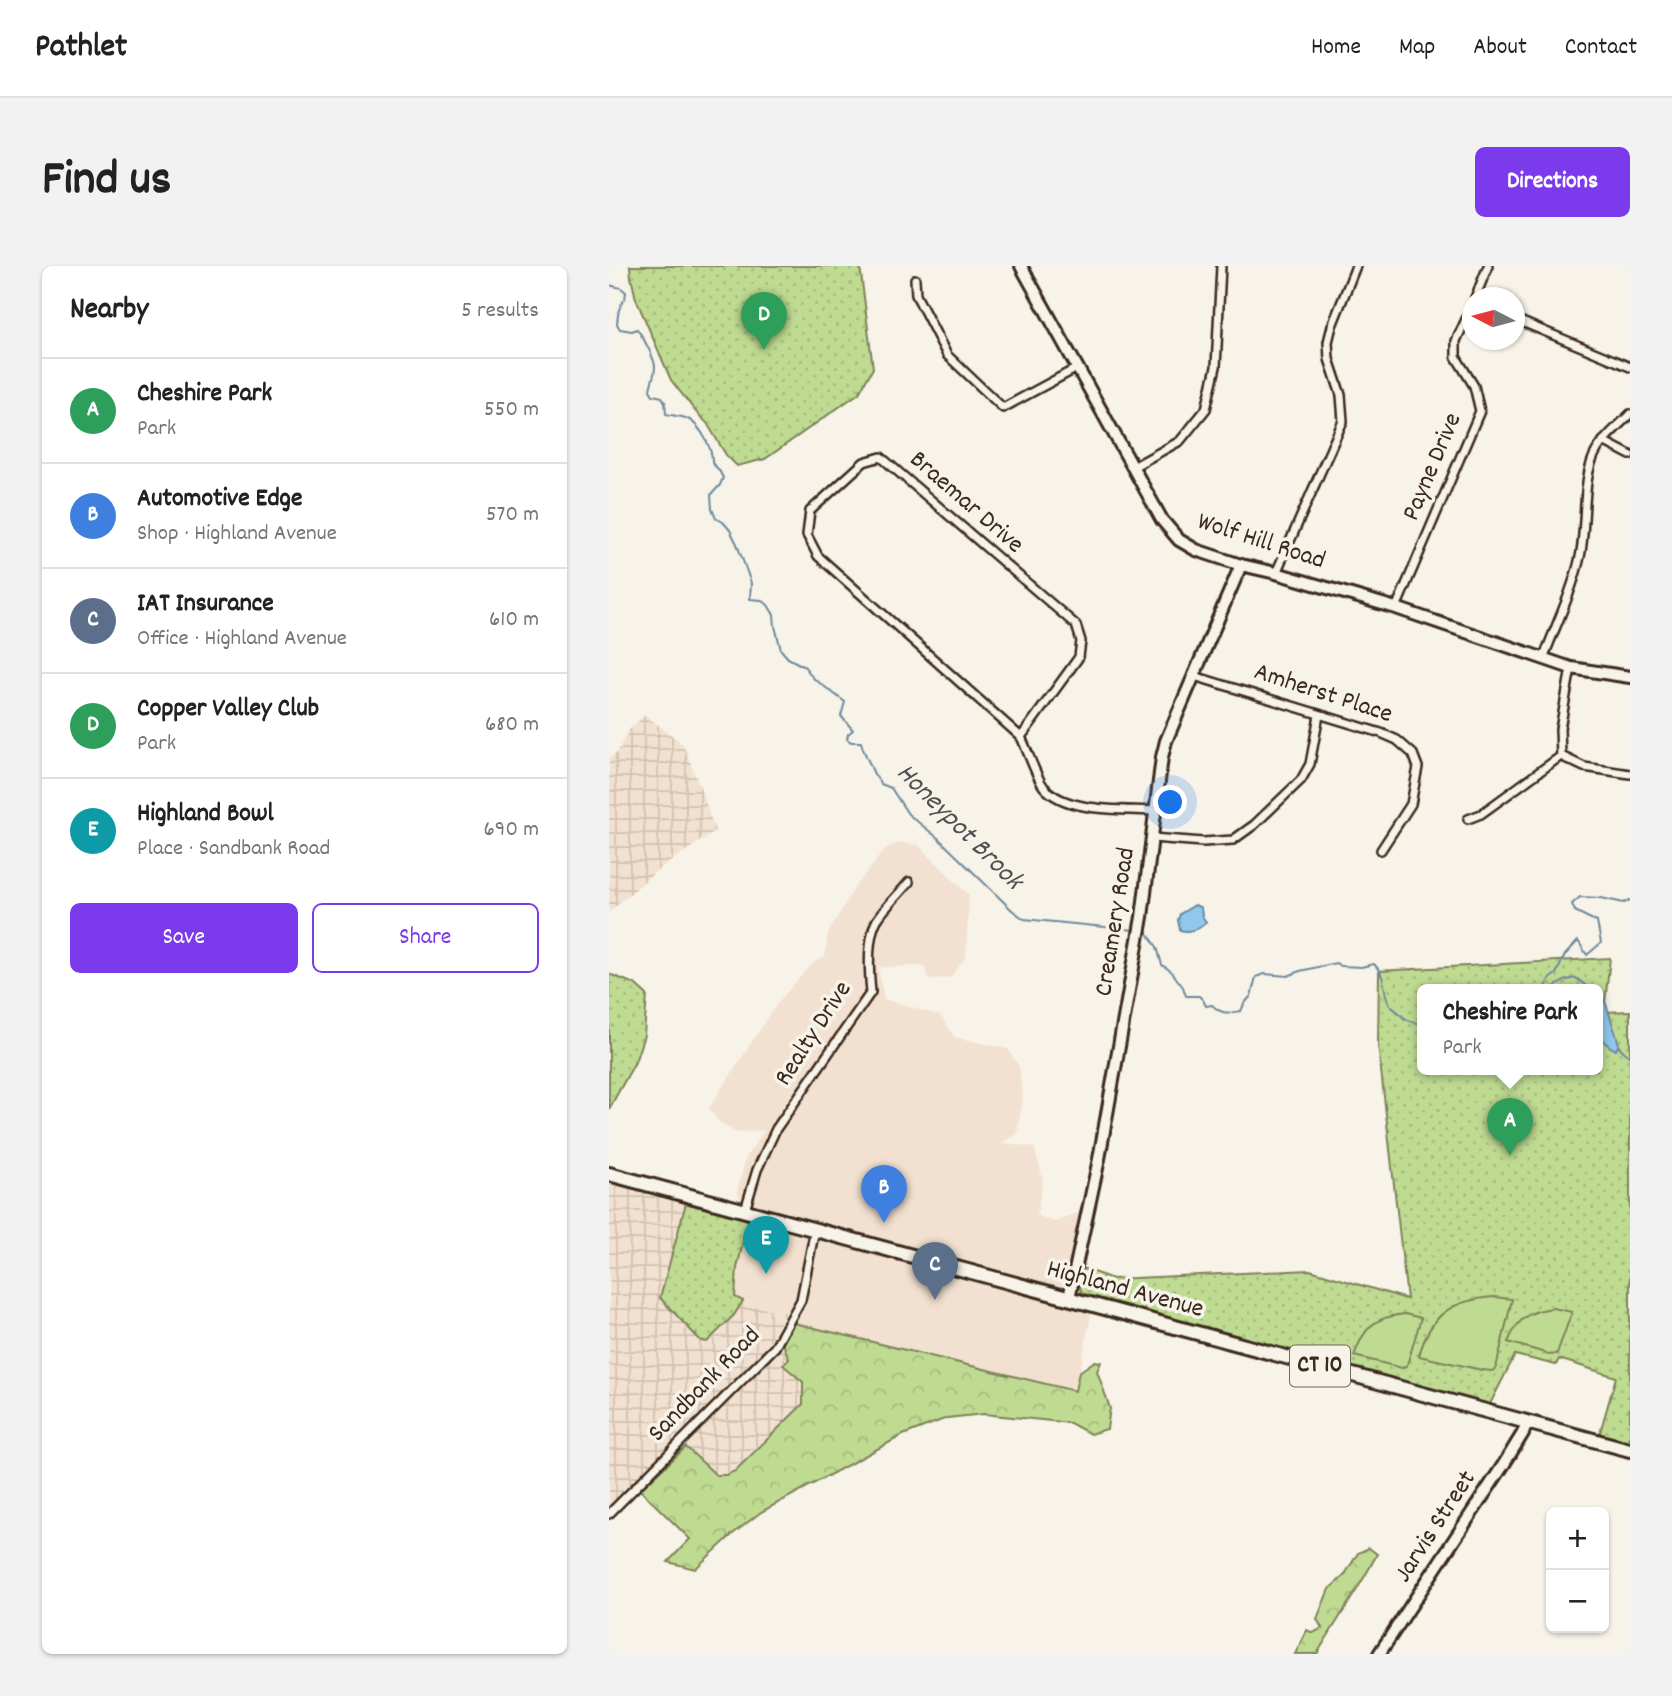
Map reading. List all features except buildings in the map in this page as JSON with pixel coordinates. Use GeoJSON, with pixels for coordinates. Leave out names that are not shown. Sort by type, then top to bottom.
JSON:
{"type":"FeatureCollection","features":[{"type":"Feature","properties":{"kind":"highway","name":"Highland Avenue"},"geometry":{"type":"LineString","coordinates":[[609,1174],[1630,1450]]}},
{"type":"Feature","properties":{"kind":"street","name":"Wolf Hill Road"},"geometry":{"type":"LineString","coordinates":[[1021,266],[1162,520],[1179,540],[1196,550],[1241,565],[1395,608],[1571,668],[1630,677]]}},
{"type":"Feature","properties":{"kind":"street"},"geometry":{"type":"LineString","coordinates":[[1133,467],[1180,441],[1206,410],[1216,367],[1221,266]]}},
{"type":"Feature","properties":{"kind":"street"},"geometry":{"type":"LineString","coordinates":[[1276,573],[1343,421],[1341,395],[1329,359],[1328,342],[1356,266]]}},
{"type":"Feature","properties":{"kind":"street"},"geometry":{"type":"LineString","coordinates":[[1479,287],[1488,266]]}},
{"type":"Feature","properties":{"kind":"street"},"geometry":{"type":"LineString","coordinates":[[915,279],[916,295],[947,355],[1003,408],[1077,369]]}},
{"type":"Feature","properties":{"kind":"street"},"geometry":{"type":"LineString","coordinates":[[1525,324],[1630,367]]}},
{"type":"Feature","properties":{"kind":"street","name":"Payne Drive"},"geometry":{"type":"LineString","coordinates":[[1395,608],[1480,411],[1474,386],[1456,357],[1456,341],[1462,327]]}},
{"type":"Feature","properties":{"kind":"street"},"geometry":{"type":"LineString","coordinates":[[1543,659],[1574,581],[1581,552],[1589,468],[1603,441],[1630,414]]}},
{"type":"Feature","properties":{"kind":"street"},"geometry":{"type":"LineString","coordinates":[[1603,441],[1630,455]]}},
{"type":"Feature","properties":{"kind":"street","name":"Braemar Drive"},"geometry":{"type":"LineString","coordinates":[[1021,737],[1079,657],[1081,641],[1076,625],[881,457],[865,462],[810,511],[807,536],[818,555],[1021,737],[1043,786],[1058,799],[1075,806],[1155,811]]}},
{"type":"Feature","properties":{"kind":"street","name":"Creamery Road"},"geometry":{"type":"LineString","coordinates":[[1069,1298],[1101,1146],[1139,937],[1162,757],[1166,741],[1241,565]]}},
{"type":"Feature","properties":{"kind":"street"},"geometry":{"type":"LineString","coordinates":[[1561,756],[1560,729],[1571,668]]}},
{"type":"Feature","properties":{"kind":"street","name":"Amherst Place"},"geometry":{"type":"LineString","coordinates":[[1194,676],[1381,733],[1397,740],[1413,754],[1418,767],[1411,804],[1381,850]]}},
{"type":"Feature","properties":{"kind":"street"},"geometry":{"type":"LineString","coordinates":[[1152,838],[1203,842],[1233,840],[1254,825],[1301,780],[1310,764],[1319,715]]}},
{"type":"Feature","properties":{"kind":"street"},"geometry":{"type":"LineString","coordinates":[[1561,756],[1584,767],[1630,774]]}},
{"type":"Feature","properties":{"kind":"street"},"geometry":{"type":"LineString","coordinates":[[1468,819],[1481,814],[1561,756]]}},
{"type":"Feature","properties":{"kind":"street","name":"Realty Drive"},"geometry":{"type":"LineString","coordinates":[[745,1210],[757,1170],[776,1129],[871,992],[868,964],[873,931],[877,921],[909,882]]}},
{"type":"Feature","properties":{"kind":"street","name":"Sandbank Road"},"geometry":{"type":"LineString","coordinates":[[609,1514],[775,1347],[801,1300],[815,1229]]}},
{"type":"Feature","properties":{"kind":"street","name":"Jarvis Street"},"geometry":{"type":"LineString","coordinates":[[1379,1654],[1504,1464],[1527,1422]]}},
{"type":"Feature","properties":{"kind":"shaded area"},"geometry":{"type":"Polygon","coordinates":[[[645,715],[683,744],[715,831],[655,872],[609,912],[609,758],[616,754],[629,730],[645,715]]]}},
{"type":"Feature","properties":{"kind":"shaded area"},"geometry":{"type":"Polygon","coordinates":[[[899,843],[918,845],[969,895],[966,956],[951,977],[929,980],[924,966],[878,967],[884,999],[941,1016],[954,1037],[1008,1049],[1019,1066],[1023,1098],[1017,1134],[1002,1143],[1034,1147],[1043,1179],[1037,1215],[1055,1222],[1084,1210],[1063,1286],[1092,1309],[1076,1391],[794,1323],[800,1314],[756,1307],[735,1297],[737,1268],[749,1218],[737,1192],[746,1157],[764,1131],[735,1132],[718,1121],[709,1108],[778,1002],[813,963],[825,957],[828,933],[855,887],[886,848],[899,843]]]}},
{"type":"Feature","properties":{"kind":"shaded area"},"geometry":{"type":"Polygon","coordinates":[[[609,1181],[749,1218],[737,1268],[735,1297],[756,1307],[786,1312],[777,1332],[763,1351],[609,1506],[609,1181]]]}},
{"type":"Feature","properties":{"kind":"shaded area"},"geometry":{"type":"Polygon","coordinates":[[[783,1343],[803,1382],[803,1404],[735,1470],[726,1475],[716,1475],[686,1447],[687,1443],[777,1353],[783,1343]]]}},
{"type":"Feature","properties":{"kind":"green space"},"geometry":{"type":"Polygon","coordinates":[[[630,266],[860,266],[873,368],[859,393],[765,459],[737,466],[726,455],[707,423],[671,380],[636,299],[630,266]]]}},
{"type":"Feature","properties":{"kind":"green space"},"geometry":{"type":"Polygon","coordinates":[[[1610,958],[1604,1012],[1630,1011],[1630,1444],[1599,1436],[1616,1377],[1559,1359],[1556,1365],[1515,1355],[1490,1404],[1479,1403],[1087,1297],[1081,1291],[1082,1268],[1113,1279],[1310,1270],[1407,1299],[1378,1044],[1379,971],[1610,958]]]}},
{"type":"Feature","properties":{"kind":"green space"},"geometry":{"type":"Polygon","coordinates":[[[609,974],[635,984],[647,995],[644,1035],[635,1062],[609,1109],[609,974]]]}},
{"type":"Feature","properties":{"kind":"green space"},"geometry":{"type":"Polygon","coordinates":[[[686,1203],[749,1218],[737,1268],[735,1297],[743,1301],[734,1315],[707,1342],[701,1341],[660,1298],[686,1203]]]}},
{"type":"Feature","properties":{"kind":"green space"},"geometry":{"type":"Polygon","coordinates":[[[1494,1297],[1512,1299],[1496,1368],[1492,1371],[1482,1370],[1419,1356],[1429,1329],[1445,1312],[1466,1302],[1494,1297]]]}},
{"type":"Feature","properties":{"kind":"green space"},"geometry":{"type":"Polygon","coordinates":[[[1553,1308],[1572,1312],[1557,1353],[1552,1355],[1508,1342],[1516,1327],[1530,1314],[1553,1308]]]}},
{"type":"Feature","properties":{"kind":"green space"},"geometry":{"type":"Polygon","coordinates":[[[1405,1314],[1421,1318],[1407,1365],[1402,1368],[1354,1356],[1366,1331],[1372,1325],[1394,1315],[1405,1314]]]}},
{"type":"Feature","properties":{"kind":"green space"},"geometry":{"type":"Polygon","coordinates":[[[794,1323],[1075,1391],[1079,1372],[1095,1361],[1101,1362],[1097,1371],[1110,1408],[1107,1429],[1090,1434],[1070,1423],[984,1414],[947,1418],[903,1435],[761,1512],[695,1569],[668,1562],[690,1539],[640,1490],[686,1447],[716,1475],[735,1471],[803,1404],[803,1382],[783,1365],[789,1359],[783,1343],[794,1323]]]}},
{"type":"Feature","properties":{"kind":"green space"},"geometry":{"type":"Polygon","coordinates":[[[1369,1548],[1377,1554],[1317,1654],[1295,1654],[1307,1630],[1313,1633],[1322,1628],[1317,1619],[1329,1589],[1344,1576],[1358,1553],[1369,1548]]]}},
{"type":"Feature","properties":{"kind":"water"},"geometry":{"type":"Polygon","coordinates":[[[1195,905],[1201,908],[1206,922],[1194,930],[1180,930],[1180,914],[1195,905]]]}},
{"type":"Feature","properties":{"kind":"water"},"geometry":{"type":"Polygon","coordinates":[[[1603,1000],[1619,1044],[1616,1050],[1604,1041],[1603,1000]]]}},
{"type":"Feature","properties":{"kind":"waterway","name":"Honeypot Brook"},"geometry":{"type":"LineString","coordinates":[[609,285],[626,292],[617,324],[620,329],[637,329],[653,359],[655,370],[650,390],[653,395],[662,397],[666,414],[686,418],[702,432],[712,463],[723,478],[711,495],[712,509],[716,518],[730,530],[737,544],[751,583],[750,599],[762,600],[768,605],[774,615],[781,650],[788,658],[805,667],[813,678],[845,702],[841,716],[853,730],[847,739],[861,742],[881,784],[891,788],[908,814],[938,838],[1024,919],[1135,930]]}},
{"type":"Feature","properties":{"kind":"waterway","name":"Honeypot Brook"},"geometry":{"type":"LineString","coordinates":[[1547,984],[1556,974],[1565,955],[1578,941],[1587,955],[1601,943],[1597,922],[1575,911],[1572,904],[1580,897],[1624,903],[1630,900]]}},
{"type":"Feature","properties":{"kind":"waterway","name":"Honeypot Brook"},"geometry":{"type":"LineString","coordinates":[[1144,932],[1147,932],[1157,947],[1162,965],[1171,971],[1186,996],[1199,996],[1206,1006],[1212,1005],[1222,1012],[1241,1011],[1251,996],[1256,977],[1264,974],[1288,976],[1336,963],[1341,966],[1361,967],[1374,964],[1381,975],[1391,1006],[1406,1019],[1417,1023]]}},
{"type":"Feature","properties":{"kind":"waterway"},"geometry":{"type":"LineString","coordinates":[[1559,984],[1576,978],[1584,984]]}},
{"type":"Feature","properties":{"kind":"waterway"},"geometry":{"type":"LineString","coordinates":[[1618,1046],[1630,1057]]}},
{"type":"Feature","properties":{"kind":"place","name":"Copper Valley Club"},"geometry":{"type":"Point","coordinates":[764,350]}},
{"type":"Feature","properties":{"kind":"place","name":"Cheshire Park"},"geometry":{"type":"Point","coordinates":[1510,1156]}},
{"type":"Feature","properties":{"kind":"place","name":"Automotive Edge"},"geometry":{"type":"Point","coordinates":[884,1223]}},
{"type":"Feature","properties":{"kind":"place","name":"Highland Bowl"},"geometry":{"type":"Point","coordinates":[766,1274]}},
{"type":"Feature","properties":{"kind":"place","name":"IAT Insurance"},"geometry":{"type":"Point","coordinates":[935,1300]}}]}
